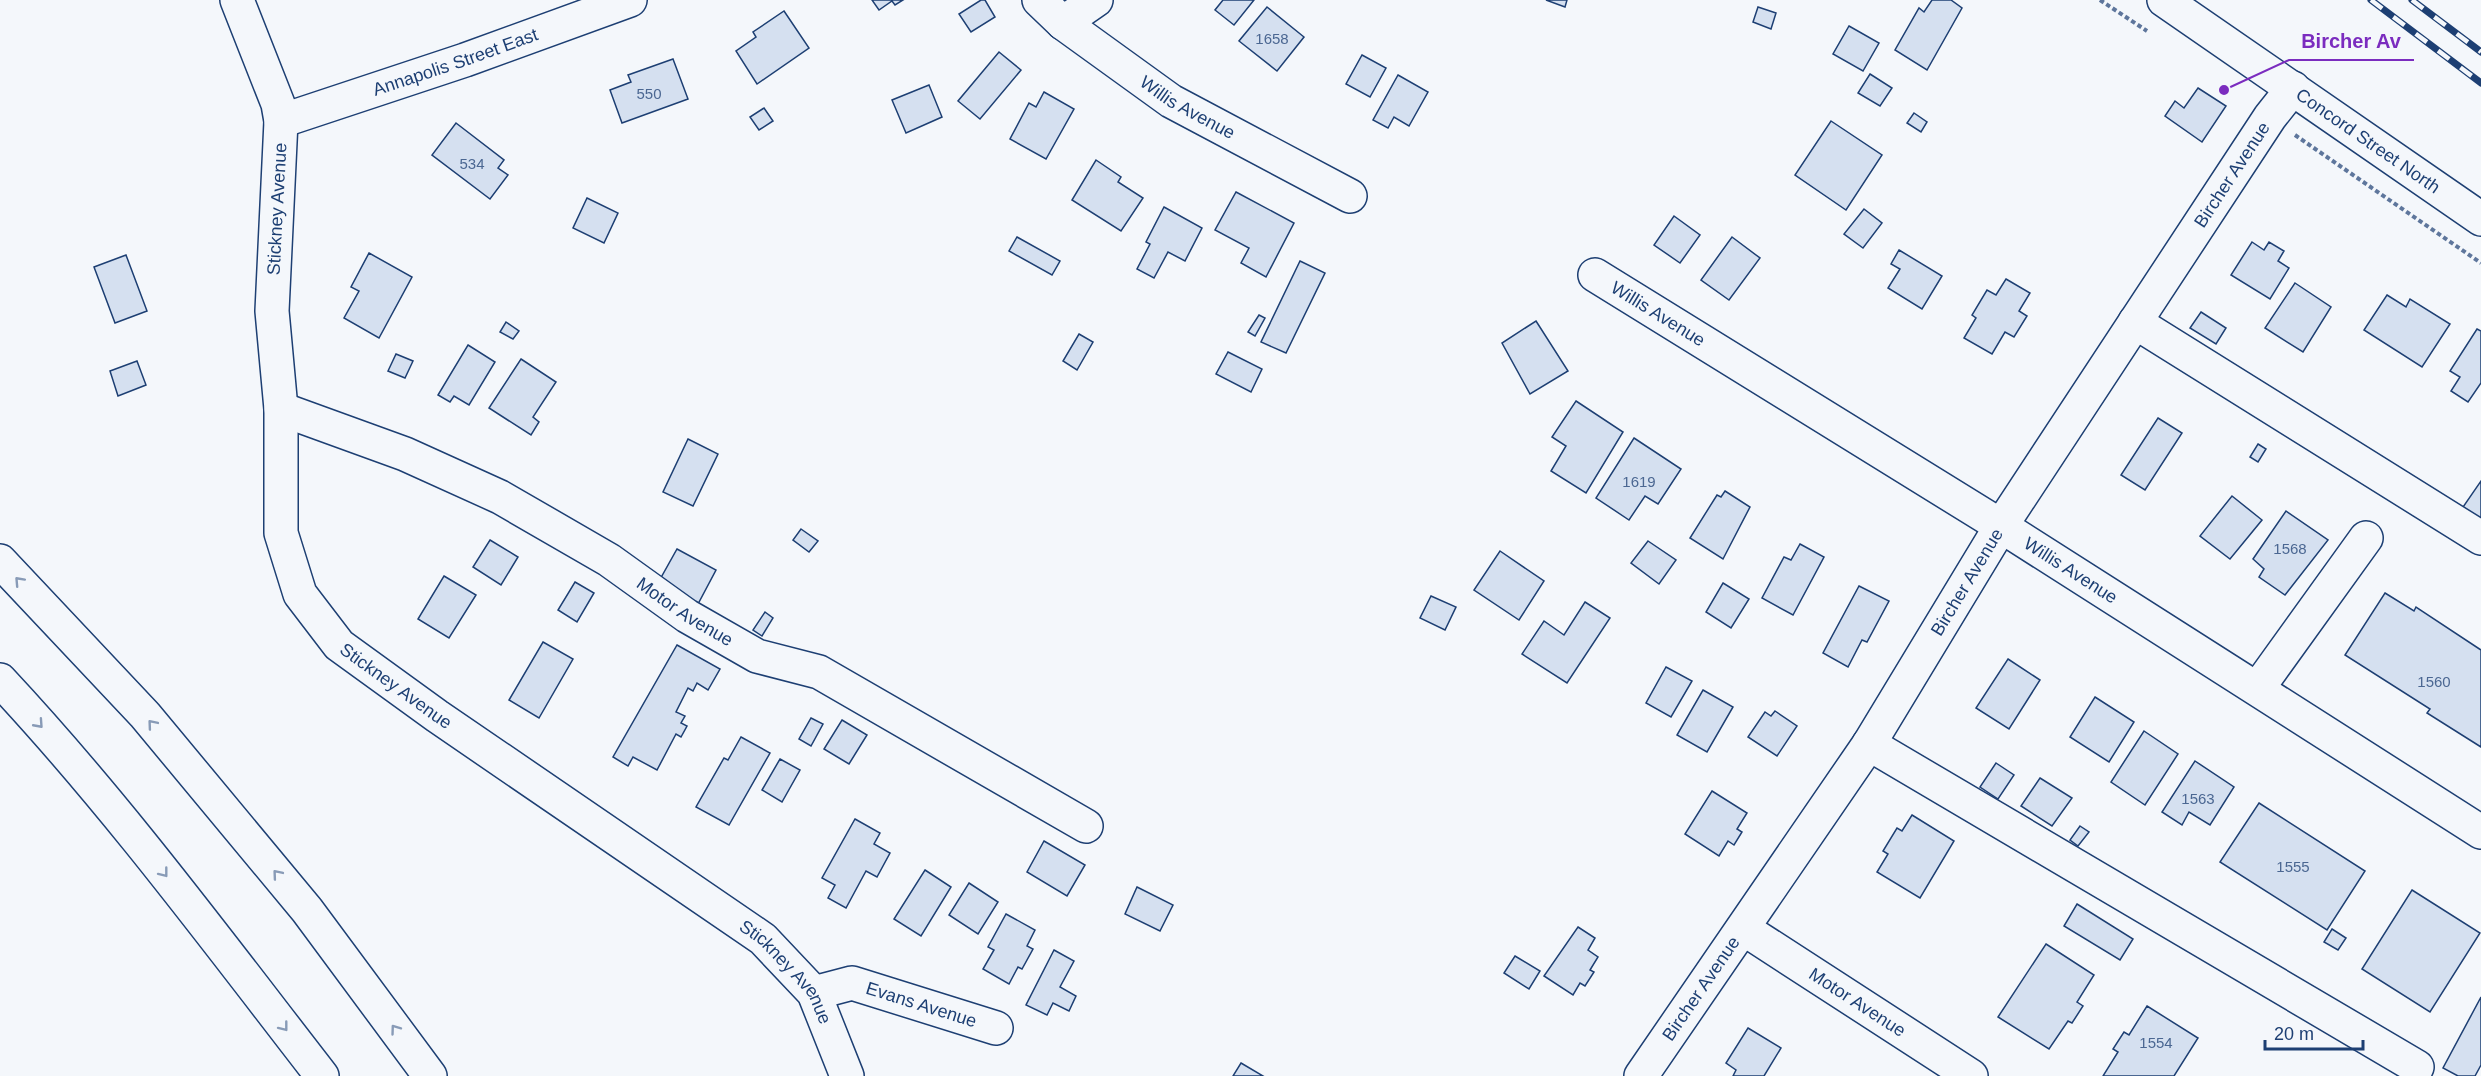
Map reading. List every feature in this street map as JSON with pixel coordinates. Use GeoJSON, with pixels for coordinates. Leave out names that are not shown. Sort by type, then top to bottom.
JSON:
{"type":"FeatureCollection","features":[{"type":"Feature","properties":{"kind":"main road","name":"Stickney Avenue"},"geometry":{"type":"LineString","coordinates":[[237,0],[278,104],[281,122],[272,311],[281,409],[281,533],[300,594],[339,645],[437,716],[763,939],[814,993],[847,1076]]}},
{"type":"Feature","properties":{"kind":"main road","name":"Annapolis Street East"},"geometry":{"type":"LineString","coordinates":[[281,122],[465,60],[630,0]]}},
{"type":"Feature","properties":{"kind":"main road","name":"Willis Avenue"},"geometry":{"type":"LineString","coordinates":[[1039,0],[1063,23],[1171,101],[1350,196]]}},
{"type":"Feature","properties":{"kind":"main road"},"geometry":{"type":"LineString","coordinates":[[1063,23],[1096,0]]}},
{"type":"Feature","properties":{"kind":"main road","name":"Concord Street North"},"geometry":{"type":"LineString","coordinates":[[2164,0],[2481,219]]}},
{"type":"Feature","properties":{"kind":"main road","name":"Bircher Avenue"},"geometry":{"type":"LineString","coordinates":[[1641,1076],[1869,744],[2001,526],[2270,117],[2293,88]]}},
{"type":"Feature","properties":{"kind":"main road","name":"Willis Avenue"},"geometry":{"type":"LineString","coordinates":[[1595,275],[2001,526],[2481,832]]}},
{"type":"Feature","properties":{"kind":"main road"},"geometry":{"type":"LineString","coordinates":[[2135,322],[2481,538]]}},
{"type":"Feature","properties":{"kind":"main road","name":"Motor Avenue"},"geometry":{"type":"LineString","coordinates":[[281,409],[405,454],[500,496],[609,560],[687,616],[757,656],[819,672],[1086,826]]}},
{"type":"Feature","properties":{"kind":"main road"},"geometry":{"type":"LineString","coordinates":[[2258,688],[2366,538]]}},
{"type":"Feature","properties":{"kind":"main road"},"geometry":{"type":"LineString","coordinates":[[0,561],[160,733],[307,910],[430,1076]]}},
{"type":"Feature","properties":{"kind":"main road"},"geometry":{"type":"LineString","coordinates":[[0,680],[75,764],[143,847],[322,1076]]}},
{"type":"Feature","properties":{"kind":"main road"},"geometry":{"type":"LineString","coordinates":[[1869,744],[2417,1067]]}},
{"type":"Feature","properties":{"kind":"main road","name":"Motor Avenue"},"geometry":{"type":"LineString","coordinates":[[1744,929],[1971,1076]]}},
{"type":"Feature","properties":{"kind":"main road","name":"Evans Avenue"},"geometry":{"type":"LineString","coordinates":[[814,993],[852,983],[996,1028]]}},
{"type":"Feature","properties":{"kind":"building"},"geometry":{"type":"Polygon","coordinates":[[[872,0],[903,0],[895,5],[892,1],[879,10],[872,0]]]}},
{"type":"Feature","properties":{"kind":"building"},"geometry":{"type":"Polygon","coordinates":[[[981,0],[985,0],[995,17],[971,32],[959,14],[981,0]]]}},
{"type":"Feature","properties":{"kind":"building"},"geometry":{"type":"Polygon","coordinates":[[[1223,0],[1254,0],[1234,25],[1215,10],[1223,0]]]}},
{"type":"Feature","properties":{"kind":"building"},"geometry":{"type":"Polygon","coordinates":[[[1546,0],[1567,0],[1565,7],[1546,0]]]}},
{"type":"Feature","properties":{"kind":"building"},"geometry":{"type":"Polygon","coordinates":[[[1932,0],[1951,0],[1962,8],[1927,70],[1895,50],[1919,8],[1924,12],[1932,0]]]}},
{"type":"Feature","properties":{"kind":"building"},"geometry":{"type":"Polygon","coordinates":[[[1267,7],[1304,37],[1277,71],[1239,41],[1267,7]]]}},
{"type":"Feature","properties":{"kind":"building"},"geometry":{"type":"Polygon","coordinates":[[[1758,7],[1776,13],[1771,29],[1753,22],[1758,7]]]}},
{"type":"Feature","properties":{"kind":"building"},"geometry":{"type":"Polygon","coordinates":[[[784,11],[809,48],[757,84],[736,51],[756,37],[753,32],[784,11]]]}},
{"type":"Feature","properties":{"kind":"building"},"geometry":{"type":"Polygon","coordinates":[[[1849,26],[1879,43],[1863,71],[1833,54],[1849,26]]]}},
{"type":"Feature","properties":{"kind":"building"},"geometry":{"type":"Polygon","coordinates":[[[999,52],[1021,70],[980,119],[958,101],[999,52]]]}},
{"type":"Feature","properties":{"kind":"building"},"geometry":{"type":"Polygon","coordinates":[[[1362,55],[1386,68],[1370,97],[1346,84],[1362,55]]]}},
{"type":"Feature","properties":{"kind":"building"},"geometry":{"type":"Polygon","coordinates":[[[673,59],[688,99],[622,123],[610,90],[631,82],[628,75],[673,59]]]}},
{"type":"Feature","properties":{"kind":"building"},"geometry":{"type":"Polygon","coordinates":[[[1870,74],[1892,88],[1880,106],[1858,93],[1870,74]]]}},
{"type":"Feature","properties":{"kind":"building"},"geometry":{"type":"Polygon","coordinates":[[[1398,75],[1428,92],[1409,126],[1394,117],[1388,128],[1373,120],[1398,75]]]}},
{"type":"Feature","properties":{"kind":"building"},"geometry":{"type":"Polygon","coordinates":[[[929,85],[942,117],[906,133],[892,100],[929,85]]]}},
{"type":"Feature","properties":{"kind":"building"},"geometry":{"type":"Polygon","coordinates":[[[2198,88],[2226,106],[2202,142],[2165,116],[2175,101],[2184,108],[2198,88]]]}},
{"type":"Feature","properties":{"kind":"building"},"geometry":{"type":"Polygon","coordinates":[[[1044,92],[1074,109],[1046,159],[1010,139],[1029,103],[1036,107],[1044,92]]]}},
{"type":"Feature","properties":{"kind":"building"},"geometry":{"type":"Polygon","coordinates":[[[764,108],[773,121],[759,130],[750,117],[764,108]]]}},
{"type":"Feature","properties":{"kind":"building"},"geometry":{"type":"Polygon","coordinates":[[[1914,113],[1927,122],[1921,132],[1907,123],[1914,113]]]}},
{"type":"Feature","properties":{"kind":"building"},"geometry":{"type":"Polygon","coordinates":[[[1831,121],[1882,155],[1846,210],[1795,175],[1831,121]]]}},
{"type":"Feature","properties":{"kind":"building"},"geometry":{"type":"Polygon","coordinates":[[[456,123],[504,160],[498,168],[508,175],[490,199],[432,155],[456,123]]]}},
{"type":"Feature","properties":{"kind":"building"},"geometry":{"type":"Polygon","coordinates":[[[1096,160],[1121,177],[1118,182],[1143,198],[1121,231],[1072,200],[1096,160]]]}},
{"type":"Feature","properties":{"kind":"building"},"geometry":{"type":"Polygon","coordinates":[[[1236,192],[1294,223],[1266,277],[1241,263],[1249,248],[1215,230],[1236,192]]]}},
{"type":"Feature","properties":{"kind":"building"},"geometry":{"type":"Polygon","coordinates":[[[587,198],[618,213],[604,243],[573,228],[587,198]]]}},
{"type":"Feature","properties":{"kind":"building"},"geometry":{"type":"Polygon","coordinates":[[[1164,207],[1202,228],[1185,261],[1168,252],[1154,278],[1137,269],[1150,244],[1146,242],[1164,207]]]}},
{"type":"Feature","properties":{"kind":"building"},"geometry":{"type":"Polygon","coordinates":[[[1864,209],[1882,223],[1863,248],[1844,234],[1864,209]]]}},
{"type":"Feature","properties":{"kind":"building"},"geometry":{"type":"Polygon","coordinates":[[[1674,216],[1700,235],[1680,263],[1654,245],[1674,216]]]}},
{"type":"Feature","properties":{"kind":"building"},"geometry":{"type":"Polygon","coordinates":[[[1017,237],[1060,261],[1052,275],[1009,251],[1017,237]]]}},
{"type":"Feature","properties":{"kind":"building"},"geometry":{"type":"Polygon","coordinates":[[[1732,237],[1760,258],[1729,300],[1701,280],[1732,237]]]}},
{"type":"Feature","properties":{"kind":"building"},"geometry":{"type":"Polygon","coordinates":[[[2252,242],[2264,250],[2269,242],[2284,251],[2278,261],[2289,268],[2270,299],[2231,275],[2252,242]]]}},
{"type":"Feature","properties":{"kind":"building"},"geometry":{"type":"Polygon","coordinates":[[[1899,250],[1942,276],[1922,309],[1888,288],[1900,269],[1891,264],[1899,250]]]}},
{"type":"Feature","properties":{"kind":"building"},"geometry":{"type":"Polygon","coordinates":[[[369,253],[412,277],[379,338],[344,318],[359,291],[351,287],[369,253]]]}},
{"type":"Feature","properties":{"kind":"building"},"geometry":{"type":"Polygon","coordinates":[[[126,255],[147,311],[115,323],[94,267],[126,255]]]}},
{"type":"Feature","properties":{"kind":"building"},"geometry":{"type":"Polygon","coordinates":[[[1300,261],[1325,273],[1286,353],[1261,342],[1300,261]]]}},
{"type":"Feature","properties":{"kind":"building"},"geometry":{"type":"Polygon","coordinates":[[[2006,279],[2030,293],[2019,311],[2027,316],[2014,337],[2005,332],[1992,354],[1964,338],[1976,318],[1972,315],[1987,290],[1996,295],[2006,279]]]}},
{"type":"Feature","properties":{"kind":"building"},"geometry":{"type":"Polygon","coordinates":[[[2295,283],[2331,307],[2303,352],[2265,328],[2295,283]]]}},
{"type":"Feature","properties":{"kind":"building"},"geometry":{"type":"Polygon","coordinates":[[[2387,295],[2406,307],[2410,299],[2450,324],[2422,367],[2364,330],[2387,295]]]}},
{"type":"Feature","properties":{"kind":"building"},"geometry":{"type":"Polygon","coordinates":[[[2201,312],[2226,328],[2216,344],[2190,328],[2201,312]]]}},
{"type":"Feature","properties":{"kind":"building"},"geometry":{"type":"Polygon","coordinates":[[[1259,315],[1265,318],[1255,336],[1248,332],[1259,315]]]}},
{"type":"Feature","properties":{"kind":"building"},"geometry":{"type":"Polygon","coordinates":[[[1536,321],[1568,371],[1530,394],[1502,343],[1536,321]]]}},
{"type":"Feature","properties":{"kind":"building"},"geometry":{"type":"Polygon","coordinates":[[[506,322],[519,331],[513,339],[500,332],[506,322]]]}},
{"type":"Feature","properties":{"kind":"building"},"geometry":{"type":"Polygon","coordinates":[[[2477,329],[2481,331],[2481,383],[2468,402],[2451,391],[2460,377],[2450,371],[2477,329]]]}},
{"type":"Feature","properties":{"kind":"building"},"geometry":{"type":"Polygon","coordinates":[[[1079,334],[1093,342],[1077,370],[1063,361],[1079,334]]]}},
{"type":"Feature","properties":{"kind":"building"},"geometry":{"type":"Polygon","coordinates":[[[468,345],[495,362],[469,405],[454,396],[450,402],[438,395],[468,345]]]}},
{"type":"Feature","properties":{"kind":"building"},"geometry":{"type":"Polygon","coordinates":[[[1228,352],[1262,369],[1251,392],[1216,374],[1228,352]]]}},
{"type":"Feature","properties":{"kind":"building"},"geometry":{"type":"Polygon","coordinates":[[[396,354],[413,361],[405,378],[388,371],[396,354]]]}},
{"type":"Feature","properties":{"kind":"building"},"geometry":{"type":"Polygon","coordinates":[[[521,359],[556,382],[533,417],[539,422],[531,435],[489,408],[521,359]]]}},
{"type":"Feature","properties":{"kind":"building"},"geometry":{"type":"Polygon","coordinates":[[[137,361],[146,385],[118,396],[110,371],[137,361]]]}},
{"type":"Feature","properties":{"kind":"building"},"geometry":{"type":"Polygon","coordinates":[[[1576,401],[1623,432],[1586,493],[1551,471],[1566,446],[1552,437],[1576,401]]]}},
{"type":"Feature","properties":{"kind":"building"},"geometry":{"type":"Polygon","coordinates":[[[2158,418],[2182,433],[2145,490],[2121,475],[2158,418]]]}},
{"type":"Feature","properties":{"kind":"building"},"geometry":{"type":"Polygon","coordinates":[[[1634,438],[1681,469],[1658,504],[1645,496],[1629,520],[1596,498],[1634,438]]]}},
{"type":"Feature","properties":{"kind":"building"},"geometry":{"type":"Polygon","coordinates":[[[688,439],[718,454],[693,506],[663,492],[688,439]]]}},
{"type":"Feature","properties":{"kind":"building"},"geometry":{"type":"Polygon","coordinates":[[[2258,444],[2266,449],[2258,462],[2250,457],[2258,444]]]}},
{"type":"Feature","properties":{"kind":"building"},"geometry":{"type":"Polygon","coordinates":[[[2481,481],[2481,523],[2461,510],[2481,481]]]}},
{"type":"Feature","properties":{"kind":"building"},"geometry":{"type":"Polygon","coordinates":[[[1725,491],[1750,507],[1723,559],[1690,538],[1717,495],[1721,497],[1725,491]]]}},
{"type":"Feature","properties":{"kind":"building"},"geometry":{"type":"Polygon","coordinates":[[[2232,496],[2262,520],[2230,559],[2200,536],[2232,496]]]}},
{"type":"Feature","properties":{"kind":"building"},"geometry":{"type":"Polygon","coordinates":[[[2286,511],[2328,540],[2285,595],[2259,577],[2264,569],[2253,559],[2286,511]]]}},
{"type":"Feature","properties":{"kind":"building"},"geometry":{"type":"Polygon","coordinates":[[[801,529],[818,541],[809,552],[793,540],[801,529]]]}},
{"type":"Feature","properties":{"kind":"building"},"geometry":{"type":"Polygon","coordinates":[[[490,540],[518,557],[501,585],[473,567],[490,540]]]}},
{"type":"Feature","properties":{"kind":"building"},"geometry":{"type":"Polygon","coordinates":[[[1648,541],[1676,560],[1659,584],[1631,563],[1648,541]]]}},
{"type":"Feature","properties":{"kind":"building"},"geometry":{"type":"Polygon","coordinates":[[[1800,544],[1824,557],[1793,615],[1762,598],[1784,557],[1791,560],[1800,544]]]}},
{"type":"Feature","properties":{"kind":"building"},"geometry":{"type":"Polygon","coordinates":[[[677,549],[716,570],[698,604],[658,583],[677,549]]]}},
{"type":"Feature","properties":{"kind":"building"},"geometry":{"type":"Polygon","coordinates":[[[1500,551],[1544,581],[1519,620],[1474,590],[1500,551]]]}},
{"type":"Feature","properties":{"kind":"building"},"geometry":{"type":"Polygon","coordinates":[[[444,576],[476,595],[449,638],[418,619],[444,576]]]}},
{"type":"Feature","properties":{"kind":"building"},"geometry":{"type":"Polygon","coordinates":[[[575,582],[594,593],[577,622],[558,610],[575,582]]]}},
{"type":"Feature","properties":{"kind":"building"},"geometry":{"type":"Polygon","coordinates":[[[1723,583],[1749,599],[1731,628],[1706,612],[1723,583]]]}},
{"type":"Feature","properties":{"kind":"building"},"geometry":{"type":"Polygon","coordinates":[[[1859,586],[1889,601],[1867,642],[1862,640],[1848,667],[1823,653],[1859,586]]]}},
{"type":"Feature","properties":{"kind":"building"},"geometry":{"type":"Polygon","coordinates":[[[2385,593],[2414,611],[2416,607],[2481,650],[2481,747],[2427,713],[2430,709],[2345,655],[2385,593]]]}},
{"type":"Feature","properties":{"kind":"building"},"geometry":{"type":"Polygon","coordinates":[[[1431,596],[1456,607],[1445,630],[1420,618],[1431,596]]]}},
{"type":"Feature","properties":{"kind":"building"},"geometry":{"type":"Polygon","coordinates":[[[1585,602],[1610,618],[1567,683],[1522,654],[1544,621],[1564,635],[1585,602]]]}},
{"type":"Feature","properties":{"kind":"building"},"geometry":{"type":"Polygon","coordinates":[[[765,612],[773,618],[762,636],[753,630],[765,612]]]}},
{"type":"Feature","properties":{"kind":"building"},"geometry":{"type":"Polygon","coordinates":[[[543,642],[573,659],[539,718],[509,700],[543,642]]]}},
{"type":"Feature","properties":{"kind":"building"},"geometry":{"type":"Polygon","coordinates":[[[677,645],[720,669],[708,690],[697,683],[693,691],[688,688],[676,712],[685,716],[681,723],[687,726],[681,737],[676,734],[657,770],[633,757],[628,766],[613,757],[677,645]]]}},
{"type":"Feature","properties":{"kind":"building"},"geometry":{"type":"Polygon","coordinates":[[[2008,659],[2040,680],[2009,729],[1976,708],[2008,659]]]}},
{"type":"Feature","properties":{"kind":"building"},"geometry":{"type":"Polygon","coordinates":[[[1666,667],[1692,681],[1671,717],[1646,703],[1666,667]]]}},
{"type":"Feature","properties":{"kind":"building"},"geometry":{"type":"Polygon","coordinates":[[[1703,690],[1733,707],[1707,752],[1677,735],[1703,690]]]}},
{"type":"Feature","properties":{"kind":"building"},"geometry":{"type":"Polygon","coordinates":[[[2095,697],[2134,722],[2109,762],[2070,737],[2095,697]]]}},
{"type":"Feature","properties":{"kind":"building"},"geometry":{"type":"Polygon","coordinates":[[[1775,711],[1797,726],[1777,756],[1748,737],[1765,712],[1771,716],[1775,711]]]}},
{"type":"Feature","properties":{"kind":"building"},"geometry":{"type":"Polygon","coordinates":[[[811,718],[823,724],[811,746],[799,739],[811,718]]]}},
{"type":"Feature","properties":{"kind":"building"},"geometry":{"type":"Polygon","coordinates":[[[842,720],[867,735],[849,764],[824,749],[842,720]]]}},
{"type":"Feature","properties":{"kind":"building"},"geometry":{"type":"Polygon","coordinates":[[[2144,731],[2178,754],[2145,805],[2111,782],[2144,731]]]}},
{"type":"Feature","properties":{"kind":"building"},"geometry":{"type":"Polygon","coordinates":[[[741,737],[770,753],[729,825],[696,807],[724,758],[728,760],[741,737]]]}},
{"type":"Feature","properties":{"kind":"building"},"geometry":{"type":"Polygon","coordinates":[[[780,759],[800,770],[782,802],[762,790],[780,759]]]}},
{"type":"Feature","properties":{"kind":"building"},"geometry":{"type":"Polygon","coordinates":[[[2195,761],[2234,787],[2210,825],[2189,812],[2182,825],[2162,812],[2195,761]]]}},
{"type":"Feature","properties":{"kind":"building"},"geometry":{"type":"Polygon","coordinates":[[[1996,763],[2014,775],[1998,799],[1980,787],[1996,763]]]}},
{"type":"Feature","properties":{"kind":"building"},"geometry":{"type":"Polygon","coordinates":[[[2040,778],[2072,798],[2052,826],[2021,806],[2040,778]]]}},
{"type":"Feature","properties":{"kind":"building"},"geometry":{"type":"Polygon","coordinates":[[[1712,791],[1747,813],[1737,829],[1742,832],[1734,845],[1728,841],[1719,856],[1685,834],[1712,791]]]}},
{"type":"Feature","properties":{"kind":"building"},"geometry":{"type":"Polygon","coordinates":[[[2259,803],[2365,871],[2327,930],[2220,862],[2259,803]]]}},
{"type":"Feature","properties":{"kind":"building"},"geometry":{"type":"Polygon","coordinates":[[[1912,815],[1954,841],[1920,898],[1877,872],[1888,854],[1883,851],[1897,828],[1902,831],[1912,815]]]}},
{"type":"Feature","properties":{"kind":"building"},"geometry":{"type":"Polygon","coordinates":[[[855,819],[880,833],[874,844],[890,853],[877,877],[866,871],[846,908],[828,898],[835,885],[822,878],[855,819]]]}},
{"type":"Feature","properties":{"kind":"building"},"geometry":{"type":"Polygon","coordinates":[[[2080,826],[2089,832],[2078,846],[2070,840],[2080,826]]]}},
{"type":"Feature","properties":{"kind":"building"},"geometry":{"type":"Polygon","coordinates":[[[1044,841],[1085,865],[1067,896],[1027,872],[1044,841]]]}},
{"type":"Feature","properties":{"kind":"building"},"geometry":{"type":"Polygon","coordinates":[[[925,870],[951,887],[921,936],[894,919],[925,870]]]}},
{"type":"Feature","properties":{"kind":"building"},"geometry":{"type":"Polygon","coordinates":[[[969,883],[998,902],[978,934],[949,915],[969,883]]]}},
{"type":"Feature","properties":{"kind":"building"},"geometry":{"type":"Polygon","coordinates":[[[1137,887],[1173,905],[1160,931],[1125,914],[1137,887]]]}},
{"type":"Feature","properties":{"kind":"building"},"geometry":{"type":"Polygon","coordinates":[[[2412,890],[2480,933],[2430,1012],[2362,969],[2412,890]]]}},
{"type":"Feature","properties":{"kind":"building"},"geometry":{"type":"Polygon","coordinates":[[[2077,904],[2133,939],[2120,960],[2064,926],[2077,904]]]}},
{"type":"Feature","properties":{"kind":"building"},"geometry":{"type":"Polygon","coordinates":[[[1006,914],[1035,930],[1027,946],[1033,949],[1022,969],[1018,967],[1009,984],[983,969],[994,950],[988,947],[1006,914]]]}},
{"type":"Feature","properties":{"kind":"building"},"geometry":{"type":"Polygon","coordinates":[[[1578,927],[1595,938],[1588,950],[1598,957],[1590,970],[1594,972],[1585,986],[1580,983],[1573,995],[1544,976],[1578,927]]]}},
{"type":"Feature","properties":{"kind":"building"},"geometry":{"type":"Polygon","coordinates":[[[2332,929],[2346,938],[2338,950],[2324,942],[2332,929]]]}},
{"type":"Feature","properties":{"kind":"building"},"geometry":{"type":"Polygon","coordinates":[[[2046,944],[2094,975],[2077,1002],[2083,1006],[2072,1023],[2068,1021],[2049,1049],[1998,1017],[2046,944]]]}},
{"type":"Feature","properties":{"kind":"building"},"geometry":{"type":"Polygon","coordinates":[[[1054,950],[1074,961],[1060,987],[1076,996],[1069,1011],[1053,1003],[1047,1015],[1026,1005],[1054,950]]]}},
{"type":"Feature","properties":{"kind":"building"},"geometry":{"type":"Polygon","coordinates":[[[1515,956],[1540,971],[1529,989],[1504,973],[1515,956]]]}},
{"type":"Feature","properties":{"kind":"building"},"geometry":{"type":"Polygon","coordinates":[[[2481,997],[2481,1065],[2475,1076],[2458,1076],[2443,1068],[2481,997]]]}},
{"type":"Feature","properties":{"kind":"building"},"geometry":{"type":"Polygon","coordinates":[[[2147,1006],[2198,1038],[2174,1076],[2103,1076],[2118,1052],[2113,1049],[2124,1032],[2129,1035],[2147,1006]]]}},
{"type":"Feature","properties":{"kind":"building"},"geometry":{"type":"Polygon","coordinates":[[[1748,1028],[1781,1048],[1764,1076],[1733,1076],[1736,1070],[1726,1063],[1748,1028]]]}},
{"type":"Feature","properties":{"kind":"building"},"geometry":{"type":"Polygon","coordinates":[[[1241,1063],[1263,1076],[1233,1076],[1241,1063]]]}},
{"type":"Feature","properties":{"kind":"railway"},"geometry":{"type":"LineString","coordinates":[[2371,0],[2481,83]]}},
{"type":"Feature","properties":{"kind":"railway"},"geometry":{"type":"LineString","coordinates":[[2412,0],[2481,52]]}},
{"type":"Feature","properties":{"kind":"place","name":"Bircher Av"},"geometry":{"type":"Point","coordinates":[2224,90]}}]}
